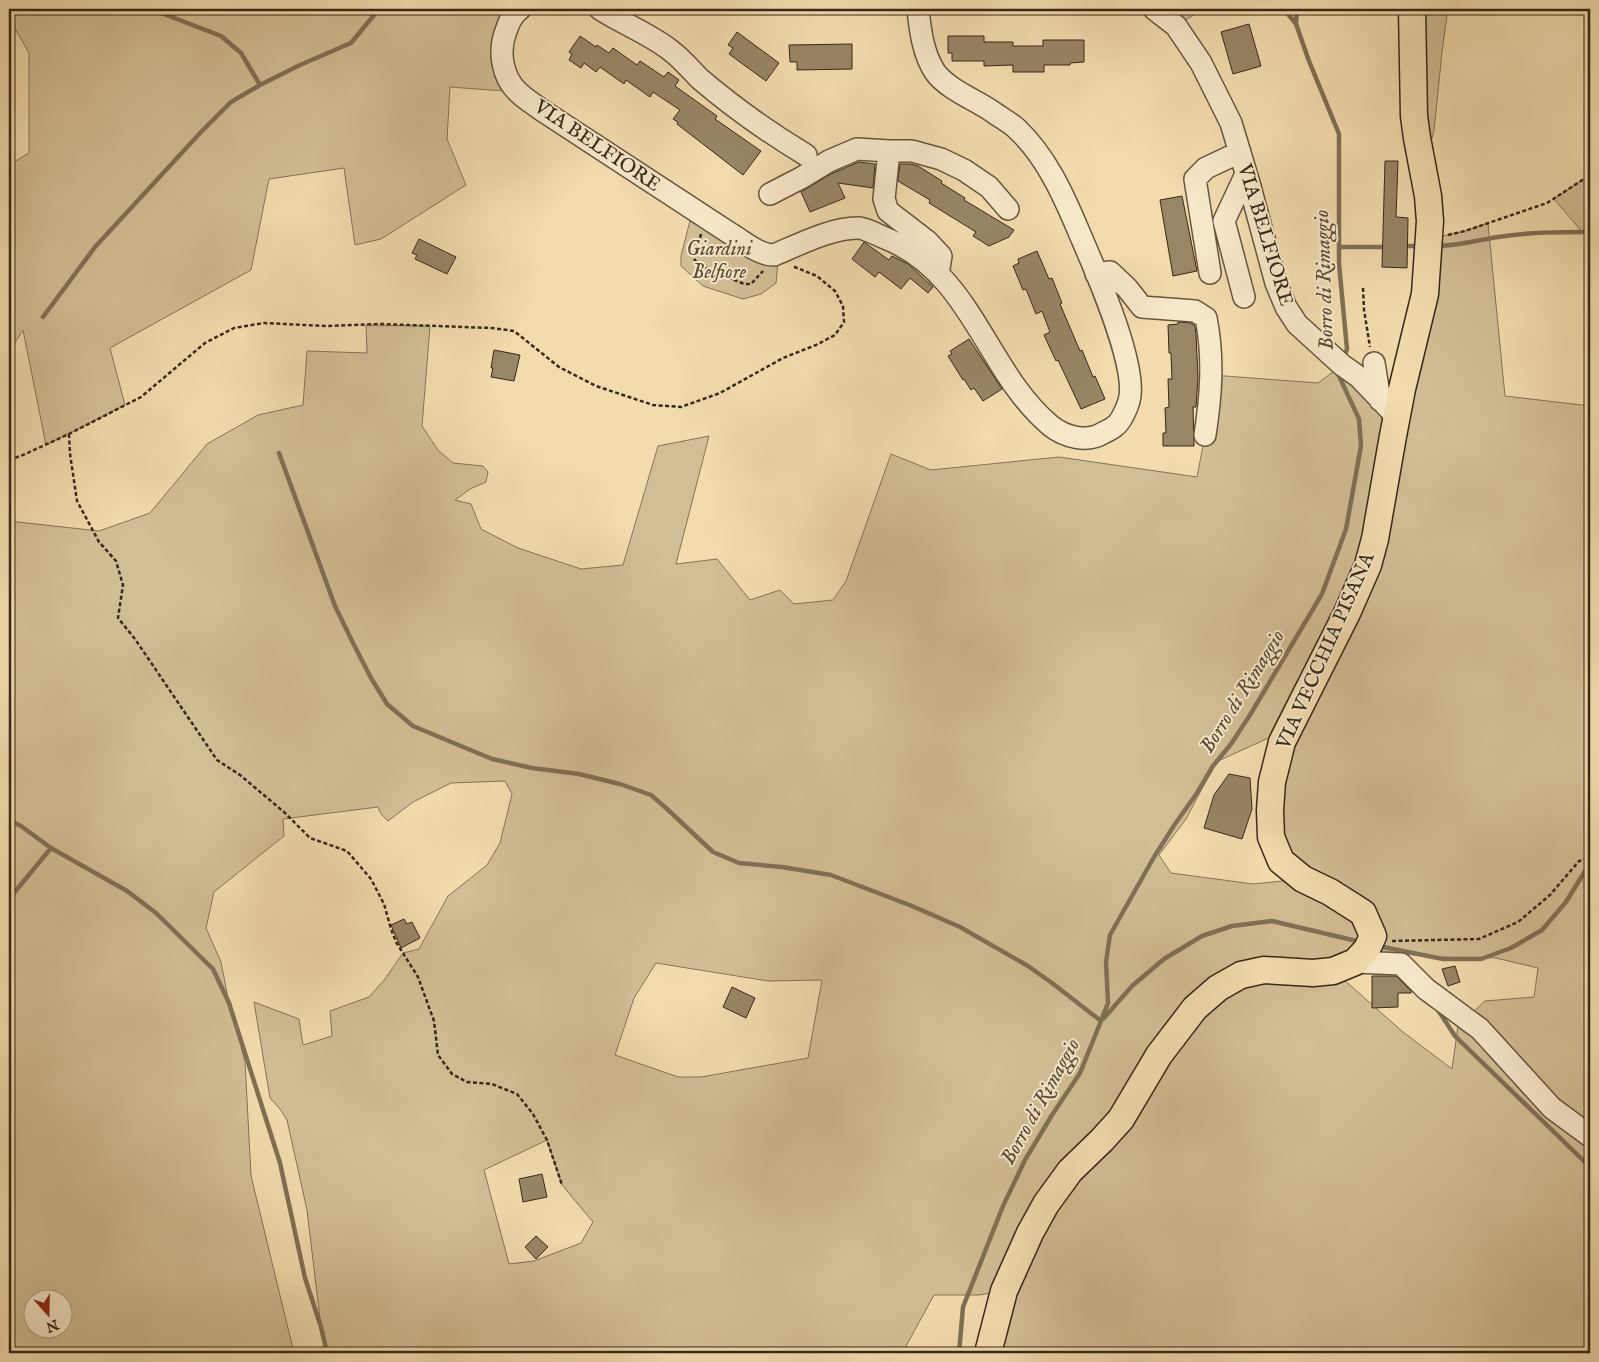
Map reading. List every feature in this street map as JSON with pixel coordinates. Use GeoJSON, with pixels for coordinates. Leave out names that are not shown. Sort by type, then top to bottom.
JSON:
{"type":"FeatureCollection","features":[{"type":"Feature","properties":{"kind":"main road","name":"VIA VECCHIA PISANA"},"geometry":{"type":"LineString","coordinates":[[1363,952],[1373,936],[1363,913],[1330,892],[1303,879],[1281,860],[1271,837],[1270,810],[1272,782],[1282,742],[1347,613],[1368,565],[1375,539],[1382,388],[1425,294],[1430,221],[1428,196],[1414,116],[1412,9]]}},
{"type":"Feature","properties":{"kind":"main road"},"geometry":{"type":"LineString","coordinates":[[988,1353],[1004,1291],[1030,1233],[1046,1204],[1070,1171],[1121,1119],[1159,1056],[1194,1008],[1218,988],[1241,975],[1264,970],[1313,973],[1333,971],[1363,952]]}},
{"type":"Feature","properties":{"kind":"street","name":"VIA BELFIORE"},"geometry":{"type":"LineString","coordinates":[[520,9],[514,13],[505,34],[501,55],[506,76],[517,92],[542,111],[706,217],[765,252]]}},
{"type":"Feature","properties":{"kind":"street"},"geometry":{"type":"LineString","coordinates":[[600,9],[653,38],[672,52],[740,112],[772,135],[806,155]]}},
{"type":"Feature","properties":{"kind":"street"},"geometry":{"type":"LineString","coordinates":[[765,252],[838,231],[861,228],[895,242],[929,264],[956,294],[1026,402],[1053,427],[1074,438],[1098,437],[1117,425],[1129,401],[1130,376],[1117,328],[1067,203],[1040,154],[1015,127],[979,102],[953,88],[936,73],[928,57],[920,28],[918,9]]}},
{"type":"Feature","properties":{"kind":"street","name":"VIA BELFIORE"},"geometry":{"type":"LineString","coordinates":[[1154,9],[1176,26],[1201,63],[1231,123],[1276,283],[1286,307],[1297,324],[1342,365],[1382,388]]}},
{"type":"Feature","properties":{"kind":"street"},"geometry":{"type":"LineString","coordinates":[[770,194],[828,161],[857,149],[912,151],[941,158],[964,170],[989,187],[1008,209]]}},
{"type":"Feature","properties":{"kind":"street"},"geometry":{"type":"LineString","coordinates":[[889,151],[884,199],[888,211],[927,241],[941,256],[938,274]]}},
{"type":"Feature","properties":{"kind":"street","name":"VIA BELFIORE"},"geometry":{"type":"LineString","coordinates":[[1210,273],[1195,179],[1206,168],[1240,152]]}},
{"type":"Feature","properties":{"kind":"street"},"geometry":{"type":"LineString","coordinates":[[1244,297],[1224,221],[1246,174]]}},
{"type":"Feature","properties":{"kind":"street"},"geometry":{"type":"LineString","coordinates":[[1096,274],[1110,272],[1127,288],[1142,307],[1195,312],[1206,318],[1210,338],[1212,375],[1205,435]]}},
{"type":"Feature","properties":{"kind":"street"},"geometry":{"type":"LineString","coordinates":[[1363,952],[1401,964],[1426,989],[1480,1029],[1552,1108],[1590,1136]]}},
{"type":"Feature","properties":{"kind":"path"},"geometry":{"type":"LineString","coordinates":[[1430,239],[1465,231],[1547,203],[1590,175]]}},
{"type":"Feature","properties":{"kind":"path"},"geometry":{"type":"LineString","coordinates":[[706,217],[694,259],[699,265],[744,284],[751,284],[768,266],[765,252]]}},
{"type":"Feature","properties":{"kind":"path"},"geometry":{"type":"LineString","coordinates":[[9,460],[23,456],[141,397],[204,343],[234,328],[264,323],[325,326],[381,324],[492,328],[514,331],[559,367],[596,386],[653,405],[681,407],[720,393],[783,358],[816,345],[835,335],[844,322],[843,306],[836,291],[817,276],[793,267],[765,252]]}},
{"type":"Feature","properties":{"kind":"path"},"geometry":{"type":"LineString","coordinates":[[1363,288],[1367,333],[1382,388]]}},
{"type":"Feature","properties":{"kind":"path"},"geometry":{"type":"LineString","coordinates":[[69,434],[77,501],[99,542],[116,561],[123,585],[118,618],[135,639],[217,760],[240,774],[284,812],[310,838],[347,851],[371,879],[384,904],[390,929],[396,942],[418,977],[434,1021],[438,1055],[452,1074],[467,1082],[492,1084],[517,1094],[533,1114],[547,1140],[562,1185]]}},
{"type":"Feature","properties":{"kind":"path"},"geometry":{"type":"LineString","coordinates":[[1363,952],[1479,939],[1518,922],[1550,895],[1579,861],[1590,858]]}},
{"type":"Feature","properties":{"kind":"green space"},"geometry":{"type":"Polygon","coordinates":[[[9,9],[520,9],[505,34],[517,92],[450,87],[447,139],[466,185],[381,239],[355,245],[344,168],[269,179],[251,270],[110,348],[125,405],[46,445],[23,330],[9,352],[9,165],[29,153],[29,53],[9,18],[9,9]]]}},
{"type":"Feature","properties":{"kind":"green space"},"geometry":{"type":"Polygon","coordinates":[[[1154,9],[1203,9],[1176,26],[1154,9]]]}},
{"type":"Feature","properties":{"kind":"green space"},"geometry":{"type":"Polygon","coordinates":[[[1412,9],[1447,9],[1434,131],[1423,169],[1412,9]]]}},
{"type":"Feature","properties":{"kind":"green space"},"geometry":{"type":"Polygon","coordinates":[[[1590,175],[1590,241],[1554,199],[1590,175]]]}},
{"type":"Feature","properties":{"kind":"green space","name":"Giardini Belfiore"},"geometry":{"type":"Polygon","coordinates":[[[693,209],[778,263],[776,283],[761,294],[743,299],[703,286],[681,266],[681,256],[693,209]]]}},
{"type":"Feature","properties":{"kind":"green space"},"geometry":{"type":"Polygon","coordinates":[[[1488,223],[1505,396],[1590,406],[1590,1353],[988,1353],[1004,1291],[979,1295],[934,1295],[904,1353],[327,1353],[321,1327],[307,1210],[287,1120],[270,1098],[254,1002],[299,1019],[303,1045],[332,1036],[330,1011],[369,997],[385,979],[403,953],[419,949],[448,896],[487,865],[500,843],[512,794],[505,781],[451,783],[413,802],[388,821],[381,814],[378,807],[283,819],[284,836],[214,892],[206,928],[221,962],[229,1003],[245,1061],[251,1176],[294,1353],[9,1353],[9,521],[99,531],[150,513],[207,444],[258,415],[303,405],[307,351],[367,353],[366,325],[430,326],[422,426],[438,450],[453,463],[483,466],[488,472],[486,482],[470,489],[455,500],[471,504],[481,529],[518,548],[581,569],[623,565],[658,446],[709,436],[676,564],[717,559],[750,600],[780,590],[794,604],[833,600],[846,581],[891,454],[931,470],[1059,457],[1197,477],[1205,435],[1212,375],[1318,383],[1342,365],[1396,416],[1430,239],[1465,231],[1488,223]],[[1286,730],[1216,762],[1186,819],[1159,855],[1171,873],[1253,884],[1302,879],[1281,861],[1286,730]],[[1373,937],[1334,971],[1403,1032],[1452,1069],[1458,1026],[1485,1001],[1534,997],[1538,968],[1496,958],[1436,957],[1382,952],[1373,937]],[[656,963],[634,998],[615,1055],[678,1077],[701,1077],[808,1058],[822,980],[768,981],[656,963]],[[547,1140],[484,1170],[509,1264],[534,1261],[581,1243],[593,1222],[562,1185],[547,1140]]]}},
{"type":"Feature","properties":{"kind":"building"},"geometry":{"type":"Polygon","coordinates":[[[1249,24],[1261,66],[1233,74],[1221,32],[1249,24]]]}},
{"type":"Feature","properties":{"kind":"building"},"geometry":{"type":"Polygon","coordinates":[[[737,32],[779,63],[766,81],[729,54],[733,48],[728,45],[737,32]]]}},
{"type":"Feature","properties":{"kind":"building"},"geometry":{"type":"Polygon","coordinates":[[[580,36],[609,53],[613,48],[637,65],[640,61],[664,77],[668,72],[679,80],[675,86],[717,116],[715,119],[761,151],[743,175],[677,124],[678,122],[673,119],[680,110],[653,92],[650,97],[626,80],[624,84],[600,67],[596,72],[584,63],[581,68],[569,60],[572,54],[569,52],[580,36]]]}},
{"type":"Feature","properties":{"kind":"building"},"geometry":{"type":"Polygon","coordinates":[[[948,36],[984,36],[984,42],[1013,42],[1013,46],[1043,46],[1043,40],[1084,40],[1084,62],[1070,63],[1070,65],[1044,65],[1044,72],[1013,72],[1013,65],[984,66],[984,61],[952,61],[952,53],[948,53],[948,36]]]}},
{"type":"Feature","properties":{"kind":"building"},"geometry":{"type":"Polygon","coordinates":[[[852,44],[852,69],[797,70],[797,62],[790,62],[789,45],[852,44]]]}},
{"type":"Feature","properties":{"kind":"building"},"geometry":{"type":"Polygon","coordinates":[[[1385,161],[1398,161],[1396,217],[1408,218],[1407,268],[1382,267],[1385,161]]]}},
{"type":"Feature","properties":{"kind":"building"},"geometry":{"type":"Polygon","coordinates":[[[859,162],[875,164],[873,188],[838,183],[845,198],[810,212],[801,192],[831,174],[859,162]]]}},
{"type":"Feature","properties":{"kind":"building"},"geometry":{"type":"Polygon","coordinates":[[[900,164],[918,166],[965,198],[964,200],[1014,230],[1009,237],[989,246],[973,236],[976,232],[929,203],[930,200],[898,181],[900,164]]]}},
{"type":"Feature","properties":{"kind":"building"},"geometry":{"type":"Polygon","coordinates":[[[1182,196],[1197,271],[1173,276],[1160,200],[1182,196]]]}},
{"type":"Feature","properties":{"kind":"building"},"geometry":{"type":"Polygon","coordinates":[[[419,239],[456,257],[447,274],[415,259],[417,255],[412,253],[419,239]]]}},
{"type":"Feature","properties":{"kind":"building"},"geometry":{"type":"Polygon","coordinates":[[[864,242],[889,260],[892,256],[908,264],[933,287],[928,293],[910,278],[901,289],[879,272],[875,277],[852,259],[864,242]]]}},
{"type":"Feature","properties":{"kind":"building"},"geometry":{"type":"Polygon","coordinates":[[[1037,251],[1049,279],[1052,278],[1062,303],[1060,304],[1080,351],[1082,350],[1093,377],[1095,376],[1105,399],[1081,409],[1044,335],[1050,332],[1042,311],[1036,314],[1026,289],[1023,290],[1013,266],[1019,263],[1018,259],[1037,251]]]}},
{"type":"Feature","properties":{"kind":"building"},"geometry":{"type":"Polygon","coordinates":[[[1178,322],[1191,323],[1195,326],[1198,377],[1196,407],[1193,407],[1194,446],[1163,446],[1163,433],[1166,433],[1165,408],[1169,407],[1168,379],[1172,379],[1168,325],[1178,324],[1178,322]]]}},
{"type":"Feature","properties":{"kind":"building"},"geometry":{"type":"Polygon","coordinates":[[[969,339],[1002,389],[983,401],[974,388],[971,390],[963,380],[948,356],[952,354],[950,351],[969,339]]]}},
{"type":"Feature","properties":{"kind":"building"},"geometry":{"type":"Polygon","coordinates":[[[494,350],[520,355],[514,381],[491,377],[494,350]]]}},
{"type":"Feature","properties":{"kind":"building"},"geometry":{"type":"Polygon","coordinates":[[[1229,774],[1250,778],[1252,809],[1242,839],[1204,828],[1214,795],[1229,774]]]}},
{"type":"Feature","properties":{"kind":"building"},"geometry":{"type":"Polygon","coordinates":[[[404,919],[407,924],[412,922],[420,938],[401,948],[391,925],[404,919]]]}},
{"type":"Feature","properties":{"kind":"building"},"geometry":{"type":"Polygon","coordinates":[[[1455,966],[1460,982],[1448,986],[1442,969],[1455,966]]]}},
{"type":"Feature","properties":{"kind":"building"},"geometry":{"type":"Polygon","coordinates":[[[1372,976],[1396,976],[1411,993],[1398,993],[1398,1007],[1372,1008],[1372,976]]]}},
{"type":"Feature","properties":{"kind":"building"},"geometry":{"type":"Polygon","coordinates":[[[732,987],[755,998],[746,1018],[723,1007],[732,987]]]}},
{"type":"Feature","properties":{"kind":"building"},"geometry":{"type":"Polygon","coordinates":[[[542,1174],[547,1197],[523,1202],[519,1179],[542,1174]]]}},
{"type":"Feature","properties":{"kind":"building"},"geometry":{"type":"Polygon","coordinates":[[[536,1236],[548,1247],[536,1259],[525,1247],[536,1236]]]}},
{"type":"Feature","properties":{"kind":"waterway"},"geometry":{"type":"LineString","coordinates":[[151,9],[221,36],[241,53],[260,85]]}},
{"type":"Feature","properties":{"kind":"waterway"},"geometry":{"type":"LineString","coordinates":[[43,317],[95,247],[231,102],[300,65],[351,43],[379,9]]}},
{"type":"Feature","properties":{"kind":"waterway"},"geometry":{"type":"LineString","coordinates":[[1284,9],[1296,24]]}},
{"type":"Feature","properties":{"kind":"waterway","name":"Borro di Rimaggio"},"geometry":{"type":"LineString","coordinates":[[1297,9],[1296,24],[1339,134],[1339,264],[1347,349],[1344,358]]}},
{"type":"Feature","properties":{"kind":"waterway"},"geometry":{"type":"LineString","coordinates":[[1437,246],[1521,234],[1590,232]]}},
{"type":"Feature","properties":{"kind":"waterway"},"geometry":{"type":"LineString","coordinates":[[1402,246],[1420,246]]}},
{"type":"Feature","properties":{"kind":"waterway"},"geometry":{"type":"LineString","coordinates":[[1339,247],[1387,247]]}},
{"type":"Feature","properties":{"kind":"waterway","name":"Borro di Rimaggio"},"geometry":{"type":"LineString","coordinates":[[959,1353],[963,1307],[1003,1206],[1025,1160],[1080,1073],[1108,1003],[1106,962],[1110,935],[1154,857],[1213,766],[1231,744],[1250,715],[1322,594],[1346,529],[1361,446],[1359,419],[1339,376],[1341,371]]}},
{"type":"Feature","properties":{"kind":"waterway"},"geometry":{"type":"LineString","coordinates":[[279,453],[335,606],[352,641],[387,704],[413,726],[492,759],[532,768],[579,774],[620,784],[651,795],[713,852],[739,863],[782,867],[831,875],[912,906],[960,927],[1028,966],[1101,1021]]}},
{"type":"Feature","properties":{"kind":"waterway"},"geometry":{"type":"LineString","coordinates":[[9,820],[21,826],[51,848],[127,891],[156,913],[213,969],[229,1003],[280,1163],[305,1278],[321,1327],[327,1353]]}},
{"type":"Feature","properties":{"kind":"waterway"},"geometry":{"type":"LineString","coordinates":[[9,899],[51,848]]}},
{"type":"Feature","properties":{"kind":"waterway"},"geometry":{"type":"LineString","coordinates":[[1378,946],[1443,959],[1481,959],[1511,948],[1542,930],[1566,902],[1590,863]]}},
{"type":"Feature","properties":{"kind":"waterway"},"geometry":{"type":"LineString","coordinates":[[1104,1018],[1132,986],[1164,959],[1202,936],[1232,926],[1272,921],[1361,942]]}},
{"type":"Feature","properties":{"kind":"waterway"},"geometry":{"type":"LineString","coordinates":[[1436,1007],[1455,1036],[1590,1167]]}}]}
